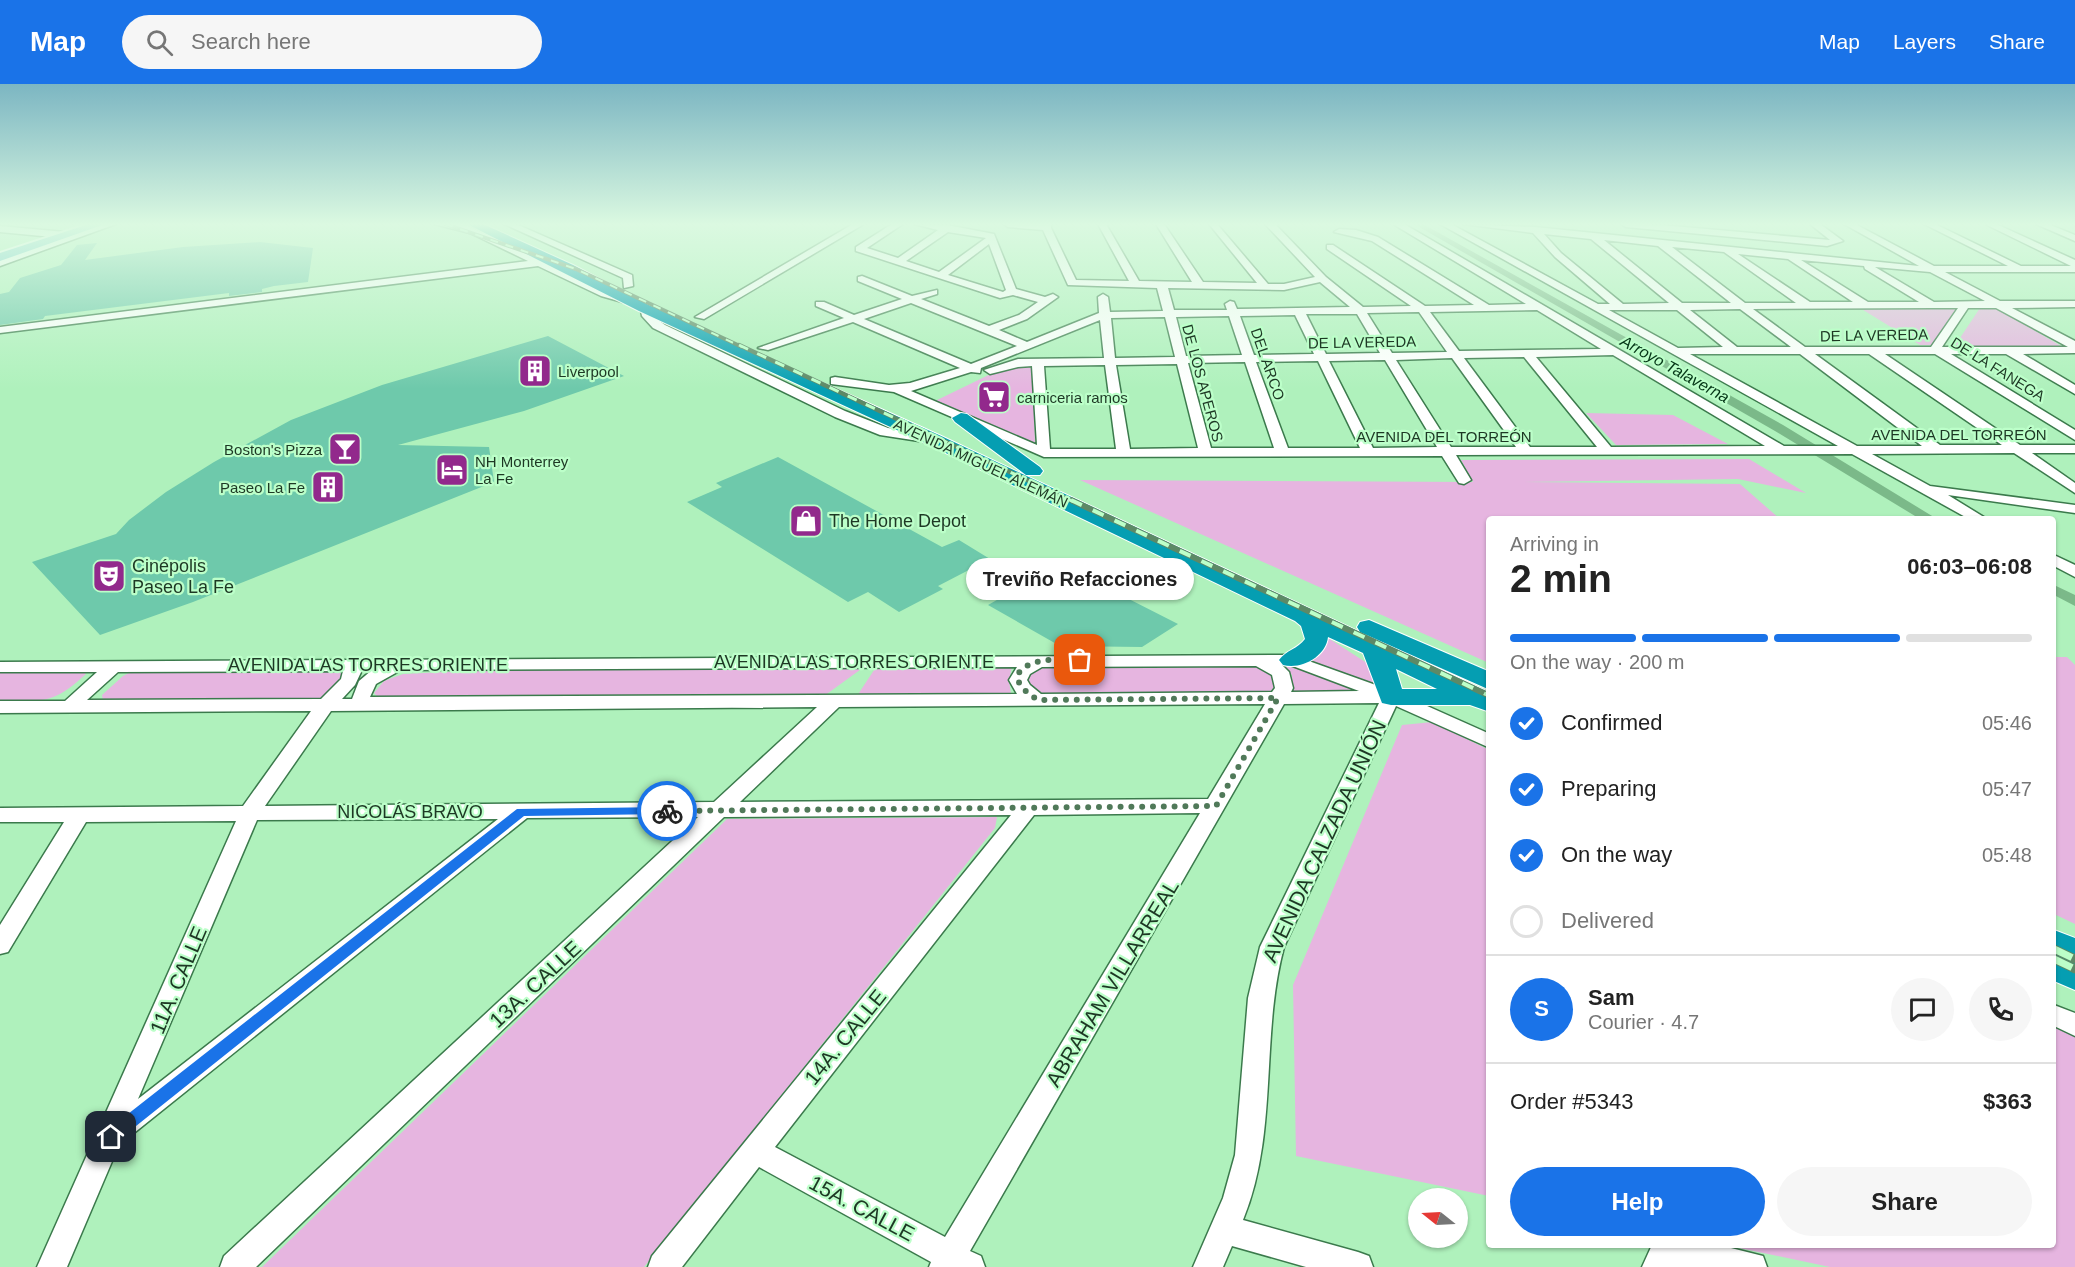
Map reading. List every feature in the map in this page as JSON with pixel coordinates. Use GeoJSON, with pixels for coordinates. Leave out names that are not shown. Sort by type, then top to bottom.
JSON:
{"type":"FeatureCollection","features":[{"type":"Feature","properties":{"kind":"highway","name":"AVENIDA MIGUEL ALEMÁN"},"geometry":{"type":"LineString","coordinates":[[592,279],[778,376],[932,440],[1373,648],[1484,694]]}},
{"type":"Feature","properties":{"kind":"highway","name":"AVENIDA MIGUEL ALEMÁN"},"geometry":{"type":"LineString","coordinates":[[613,279],[700,317],[835,381],[1038,462],[1484,694]]}},
{"type":"Feature","properties":{"kind":"highway"},"geometry":{"type":"LineString","coordinates":[[961,418],[1038,462]]}},
{"type":"Feature","properties":{"kind":"highway"},"geometry":{"type":"LineString","coordinates":[[1292,660],[1310,650],[1317,639],[1312,624],[1301,613]]}},
{"type":"Feature","properties":{"kind":"highway"},"geometry":{"type":"LineString","coordinates":[[1373,648],[1383,668],[1391,697],[1484,694]]}},
{"type":"Feature","properties":{"kind":"highway"},"geometry":{"type":"LineString","coordinates":[[2056,944],[2075,952]]}},
{"type":"Feature","properties":{"kind":"highway"},"geometry":{"type":"LineString","coordinates":[[2056,967],[2075,976]]}},
{"type":"Feature","properties":{"kind":"street"},"geometry":{"type":"LineString","coordinates":[[0,330],[408,279]]}},
{"type":"Feature","properties":{"kind":"street"},"geometry":{"type":"LineString","coordinates":[[573,279],[605,294],[640,306]]}},
{"type":"Feature","properties":{"kind":"street"},"geometry":{"type":"LineString","coordinates":[[700,317],[765,279]]}},
{"type":"Feature","properties":{"kind":"street"},"geometry":{"type":"LineString","coordinates":[[863,279],[1025,345],[1038,363],[1038,462]]}},
{"type":"Feature","properties":{"kind":"street"},"geometry":{"type":"LineString","coordinates":[[956,279],[1008,294],[1050,299]]}},
{"type":"Feature","properties":{"kind":"street"},"geometry":{"type":"LineString","coordinates":[[1004,279],[1008,294]]}},
{"type":"Feature","properties":{"kind":"street"},"geometry":{"type":"LineString","coordinates":[[1070,279],[1072,283]]}},
{"type":"Feature","properties":{"kind":"street"},"geometry":{"type":"LineString","coordinates":[[1133,279],[1136,285]]}},
{"type":"Feature","properties":{"kind":"street"},"geometry":{"type":"LineString","coordinates":[[1196,279],[1200,286]]}},
{"type":"Feature","properties":{"kind":"street"},"geometry":{"type":"LineString","coordinates":[[1259,279],[1265,287]]}},
{"type":"Feature","properties":{"kind":"street"},"geometry":{"type":"LineString","coordinates":[[1072,283],[1103,291],[1136,285],[1265,287],[1302,285],[1321,279]]}},
{"type":"Feature","properties":{"kind":"street"},"geometry":{"type":"LineString","coordinates":[[1322,279],[1360,310],[1386,357],[1464,480]]}},
{"type":"Feature","properties":{"kind":"street"},"geometry":{"type":"LineString","coordinates":[[1370,279],[1422,309],[1527,453]]}},
{"type":"Feature","properties":{"kind":"street"},"geometry":{"type":"LineString","coordinates":[[1441,279],[1485,307]]}},
{"type":"Feature","properties":{"kind":"street"},"geometry":{"type":"LineString","coordinates":[[1491,279],[1785,451]]}},
{"type":"Feature","properties":{"kind":"street"},"geometry":{"type":"LineString","coordinates":[[1546,279],[1850,451],[1923,487],[1975,516]]}},
{"type":"Feature","properties":{"kind":"street"},"geometry":{"type":"LineString","coordinates":[[1587,279],[1619,306]]}},
{"type":"Feature","properties":{"kind":"street"},"geometry":{"type":"LineString","coordinates":[[1644,279],[1682,307],[1734,351]]}},
{"type":"Feature","properties":{"kind":"street"},"geometry":{"type":"LineString","coordinates":[[1712,279],[1742,306],[1937,450]]}},
{"type":"Feature","properties":{"kind":"street"},"geometry":{"type":"LineString","coordinates":[[1769,279],[1808,306]]}},
{"type":"Feature","properties":{"kind":"street"},"geometry":{"type":"LineString","coordinates":[[1825,279],[1865,305]]}},
{"type":"Feature","properties":{"kind":"street"},"geometry":{"type":"LineString","coordinates":[[1889,279],[1933,305],[1956,322]]}},
{"type":"Feature","properties":{"kind":"street"},"geometry":{"type":"LineString","coordinates":[[1953,279],[2075,348]]}},
{"type":"Feature","properties":{"kind":"street"},"geometry":{"type":"LineString","coordinates":[[990,330],[1023,317],[1072,283]]}},
{"type":"Feature","properties":{"kind":"street","name":"DE LOS APEROS"},"geometry":{"type":"LineString","coordinates":[[1162,285],[1206,453]]}},
{"type":"Feature","properties":{"kind":"street","name":"DEL ARCO"},"geometry":{"type":"LineString","coordinates":[[1221,286],[1251,359],[1283,454]]}},
{"type":"Feature","properties":{"kind":"street"},"geometry":{"type":"LineString","coordinates":[[1103,291],[1110,362],[1124,454]]}},
{"type":"Feature","properties":{"kind":"street"},"geometry":{"type":"LineString","coordinates":[[765,348],[933,292]]}},
{"type":"Feature","properties":{"kind":"street"},"geometry":{"type":"LineString","coordinates":[[820,304],[977,370]]}},
{"type":"Feature","properties":{"kind":"street"},"geometry":{"type":"LineString","coordinates":[[1597,307],[2075,304]]}},
{"type":"Feature","properties":{"kind":"street"},"geometry":{"type":"LineString","coordinates":[[1935,349],[1956,322],[1965,305]]}},
{"type":"Feature","properties":{"kind":"street"},"geometry":{"type":"LineString","coordinates":[[921,399],[1025,345],[1104,315],[1538,307]]}},
{"type":"Feature","properties":{"kind":"street"},"geometry":{"type":"LineString","coordinates":[[1299,311],[1370,453]]}},
{"type":"Feature","properties":{"kind":"street","name":"DE LA VEREDA"},"geometry":{"type":"LineString","coordinates":[[1674,351],[2075,348]]}},
{"type":"Feature","properties":{"kind":"street","name":"DE LA FANEGA"},"geometry":{"type":"LineString","coordinates":[[1935,349],[2075,436]]}},
{"type":"Feature","properties":{"kind":"street"},"geometry":{"type":"LineString","coordinates":[[1871,350],[2075,489]]}},
{"type":"Feature","properties":{"kind":"street"},"geometry":{"type":"LineString","coordinates":[[2008,350],[2075,390]]}},
{"type":"Feature","properties":{"kind":"street","name":"DE LA VEREDA"},"geometry":{"type":"LineString","coordinates":[[977,370],[1010,364],[1038,363],[1614,352]]}},
{"type":"Feature","properties":{"kind":"street"},"geometry":{"type":"LineString","coordinates":[[1527,353],[1608,452]]}},
{"type":"Feature","properties":{"kind":"street"},"geometry":{"type":"LineString","coordinates":[[897,389],[977,370]]}},
{"type":"Feature","properties":{"kind":"street"},"geometry":{"type":"LineString","coordinates":[[835,381],[897,389],[961,418]]}},
{"type":"Feature","properties":{"kind":"street","name":"AVENIDA DEL TORREÓN"},"geometry":{"type":"LineString","coordinates":[[1038,462],[1124,454],[2075,449]]}},
{"type":"Feature","properties":{"kind":"street"},"geometry":{"type":"LineString","coordinates":[[1923,487],[2075,509]]}},
{"type":"Feature","properties":{"kind":"street"},"geometry":{"type":"LineString","coordinates":[[2056,561],[2075,572]]}},
{"type":"Feature","properties":{"kind":"street"},"geometry":{"type":"LineString","coordinates":[[1257,659],[1280,672],[1284,688],[1278,698]]}},
{"type":"Feature","properties":{"kind":"street","name":"AVENIDA LAS TORRES ORIENTE"},"geometry":{"type":"LineString","coordinates":[[0,667],[1292,660],[1391,697],[1486,740]]}},
{"type":"Feature","properties":{"kind":"street"},"geometry":{"type":"LineString","coordinates":[[1038,661],[1024,668],[1019,674],[1018,683],[1022,690],[1038,700]]}},
{"type":"Feature","properties":{"kind":"street"},"geometry":{"type":"LineString","coordinates":[[362,704],[361,691],[372,679],[407,664]]}},
{"type":"Feature","properties":{"kind":"street","name":"11A. CALLE"},"geometry":{"type":"LineString","coordinates":[[52,1267],[111,1137],[250,812],[326,705],[349,681],[353,670],[347,665]]}},
{"type":"Feature","properties":{"kind":"street"},"geometry":{"type":"LineString","coordinates":[[70,706],[114,666]]}},
{"type":"Feature","properties":{"kind":"street"},"geometry":{"type":"LineString","coordinates":[[0,707],[1391,697]]}},
{"type":"Feature","properties":{"kind":"street","name":"AVENIDA CALZADA UNIÓN"},"geometry":{"type":"LineString","coordinates":[[1208,1267],[1224,1229],[1248,1157],[1262,980],[1272,947],[1391,697]]}},
{"type":"Feature","properties":{"kind":"street","name":"ABRAHAM VILLARREAL"},"geometry":{"type":"LineString","coordinates":[[955,1263],[1278,698]]}},
{"type":"Feature","properties":{"kind":"street","name":"13A. CALLE"},"geometry":{"type":"LineString","coordinates":[[235,1267],[834,701]]}},
{"type":"Feature","properties":{"kind":"street","name":"NICOLÁS BRAVO"},"geometry":{"type":"LineString","coordinates":[[0,815],[1216,806]]}},
{"type":"Feature","properties":{"kind":"street","name":"14A. CALLE"},"geometry":{"type":"LineString","coordinates":[[663,1267],[1028,808]]}},
{"type":"Feature","properties":{"kind":"street"},"geometry":{"type":"LineString","coordinates":[[111,1137],[521,812]]}},
{"type":"Feature","properties":{"kind":"street"},"geometry":{"type":"LineString","coordinates":[[0,945],[81,814]]}},
{"type":"Feature","properties":{"kind":"street"},"geometry":{"type":"LineString","coordinates":[[2056,1016],[2075,1025]]}},
{"type":"Feature","properties":{"kind":"street","name":"15A. CALLE"},"geometry":{"type":"LineString","coordinates":[[754,1150],[955,1263]]}},
{"type":"Feature","properties":{"kind":"street"},"geometry":{"type":"LineString","coordinates":[[1224,1229],[1358,1267]]}},
{"type":"Feature","properties":{"kind":"street"},"geometry":{"type":"LineString","coordinates":[[1660,1261],[1678,1251],[1752,1267]]}},
{"type":"Feature","properties":{"kind":"shaded area"},"geometry":{"type":"Polygon","coordinates":[[[1959,307],[1934,345],[1920,345],[1860,308],[1959,307]]]}},
{"type":"Feature","properties":{"kind":"shaded area"},"geometry":{"type":"Polygon","coordinates":[[[1980,308],[1996,308],[2061,346],[1954,347],[1980,308]]]}},
{"type":"Feature","properties":{"kind":"shaded area"},"geometry":{"type":"Polygon","coordinates":[[[1033,367],[1035,446],[935,401],[1001,369],[1033,367]]]}},
{"type":"Feature","properties":{"kind":"shaded area"},"geometry":{"type":"Polygon","coordinates":[[[1586,413],[1673,415],[1728,444],[1616,445],[1586,413]]]}},
{"type":"Feature","properties":{"kind":"shaded area"},"geometry":{"type":"Polygon","coordinates":[[[1749,459],[1806,493],[1738,479],[1524,482],[1740,484],[1777,516],[1486,516],[1486,662],[1080,480],[1473,482],[1461,460],[1749,459]]]}},
{"type":"Feature","properties":{"kind":"shaded area"},"geometry":{"type":"Polygon","coordinates":[[[1325,636],[1370,665],[1382,690],[1307,660],[1320,655],[1325,646],[1325,636]]]}},
{"type":"Feature","properties":{"kind":"shaded area"},"geometry":{"type":"Polygon","coordinates":[[[2056,657],[2067,657],[2075,665],[2075,924],[2056,915],[2056,657]]]}},
{"type":"Feature","properties":{"kind":"shaded area"},"geometry":{"type":"Polygon","coordinates":[[[1261,664],[1277,676],[1275,686],[1269,693],[1039,695],[1034,692],[1024,676],[1038,666],[1261,664]]]}},
{"type":"Feature","properties":{"kind":"shaded area"},"geometry":{"type":"Polygon","coordinates":[[[1281,664],[1295,664],[1358,692],[1292,692],[1292,675],[1281,664]]]}},
{"type":"Feature","properties":{"kind":"shaded area"},"geometry":{"type":"Polygon","coordinates":[[[1012,666],[1009,681],[1011,694],[857,696],[876,667],[1012,666]]]}},
{"type":"Feature","properties":{"kind":"shaded area"},"geometry":{"type":"Polygon","coordinates":[[[864,667],[824,696],[379,698],[374,693],[384,681],[403,674],[510,669],[864,667]]]}},
{"type":"Feature","properties":{"kind":"shaded area"},"geometry":{"type":"Polygon","coordinates":[[[340,670],[349,673],[331,695],[316,699],[103,700],[102,695],[123,676],[131,672],[340,670]]]}},
{"type":"Feature","properties":{"kind":"shaded area"},"geometry":{"type":"Polygon","coordinates":[[[84,672],[86,674],[74,684],[47,699],[0,701],[0,673],[84,672]]]}},
{"type":"Feature","properties":{"kind":"shaded area"},"geometry":{"type":"Polygon","coordinates":[[[1433,722],[1486,748],[1486,1195],[1468,1192],[1468,1188],[1450,1188],[1296,1156],[1293,985],[1402,725],[1433,722]]]}},
{"type":"Feature","properties":{"kind":"shaded area"},"geometry":{"type":"Polygon","coordinates":[[[997,817],[995,828],[644,1267],[262,1267],[727,819],[997,817]]]}},
{"type":"Feature","properties":{"kind":"shaded area"},"geometry":{"type":"Polygon","coordinates":[[[2056,1026],[2075,1036],[2075,1267],[1830,1267],[1739,1248],[2056,1248],[2056,1026]]]}},
{"type":"Feature","properties":{"kind":"building"},"geometry":{"type":"Polygon","coordinates":[[[19,279],[308,279],[308,282],[262,289],[262,292],[229,296],[229,293],[45,316],[43,319],[0,325],[0,294],[9,292],[19,279]]]}},
{"type":"Feature","properties":{"kind":"building","name":"Paseo La Fe"},"geometry":{"type":"Polygon","coordinates":[[[548,336],[624,376],[524,411],[398,445],[489,447],[494,482],[193,602],[100,635],[32,562],[116,534],[129,520],[166,492],[214,462],[291,420],[382,385],[548,336]]]}},
{"type":"Feature","properties":{"kind":"building","name":"The Home Depot"},"geometry":{"type":"Polygon","coordinates":[[[778,457],[942,547],[959,540],[990,559],[938,586],[943,589],[899,612],[868,592],[848,602],[687,502],[722,487],[716,483],[778,457]]]}},
{"type":"Feature","properties":{"kind":"building"},"geometry":{"type":"Polygon","coordinates":[[[1060,564],[1178,624],[1142,647],[1060,646],[988,605],[1060,564]]]}},
{"type":"Feature","properties":{"kind":"waterway","name":"Arroyo Talaverna"},"geometry":{"type":"LineString","coordinates":[[1516,279],[1779,428],[1925,516]]}},
{"type":"Feature","properties":{"kind":"waterway","name":"Arroyo Talaverna"},"geometry":{"type":"LineString","coordinates":[[2056,590],[2075,601]]}},
{"type":"Feature","properties":{"kind":"railway"},"geometry":{"type":"LineString","coordinates":[[598,279],[742,347]]}},
{"type":"Feature","properties":{"kind":"railway"},"geometry":{"type":"LineString","coordinates":[[739,345],[1074,502]]}},
{"type":"Feature","properties":{"kind":"railway"},"geometry":{"type":"LineString","coordinates":[[1071,500],[1486,694]]}},
{"type":"Feature","properties":{"kind":"railway"},"geometry":{"type":"LineString","coordinates":[[2056,950],[2075,959]]}},
{"type":"Feature","properties":{"kind":"railway"},"geometry":{"type":"LineString","coordinates":[[2056,960],[2075,969]]}},
{"type":"Feature","properties":{"kind":"way so far"},"geometry":{"type":"LineString","coordinates":[[667,811],[1216,806],[1278,698],[1038,700],[1022,690],[1018,683],[1019,674],[1024,668],[1038,661],[1080,660]]}},
{"type":"Feature","properties":{"kind":"place","name":"Liverpool"},"geometry":{"type":"Point","coordinates":[535,371]}},
{"type":"Feature","properties":{"kind":"place","name":"carniceria ramos"},"geometry":{"type":"Point","coordinates":[994,397]}},
{"type":"Feature","properties":{"kind":"place","name":"Boston's Pizza"},"geometry":{"type":"Point","coordinates":[345,449]}},
{"type":"Feature","properties":{"kind":"place","name":"NH Monterrey La Fe"},"geometry":{"type":"Point","coordinates":[452,470]}},
{"type":"Feature","properties":{"kind":"place","name":"Paseo La Fe"},"geometry":{"type":"Point","coordinates":[328,487]}},
{"type":"Feature","properties":{"kind":"place","name":"The Home Depot"},"geometry":{"type":"Point","coordinates":[806,521]}},
{"type":"Feature","properties":{"kind":"place","name":"Cinépolis Paseo La Fe"},"geometry":{"type":"Point","coordinates":[109,576]}},
{"type":"Feature","properties":{"kind":"place","name":"Treviño Refacciones"},"geometry":{"type":"Point","coordinates":[1080,660]}},
{"type":"Feature","properties":{"kind":"route"},"geometry":{"type":"LineString","coordinates":[[111,1137],[521,812],[667,811]]}}]}
